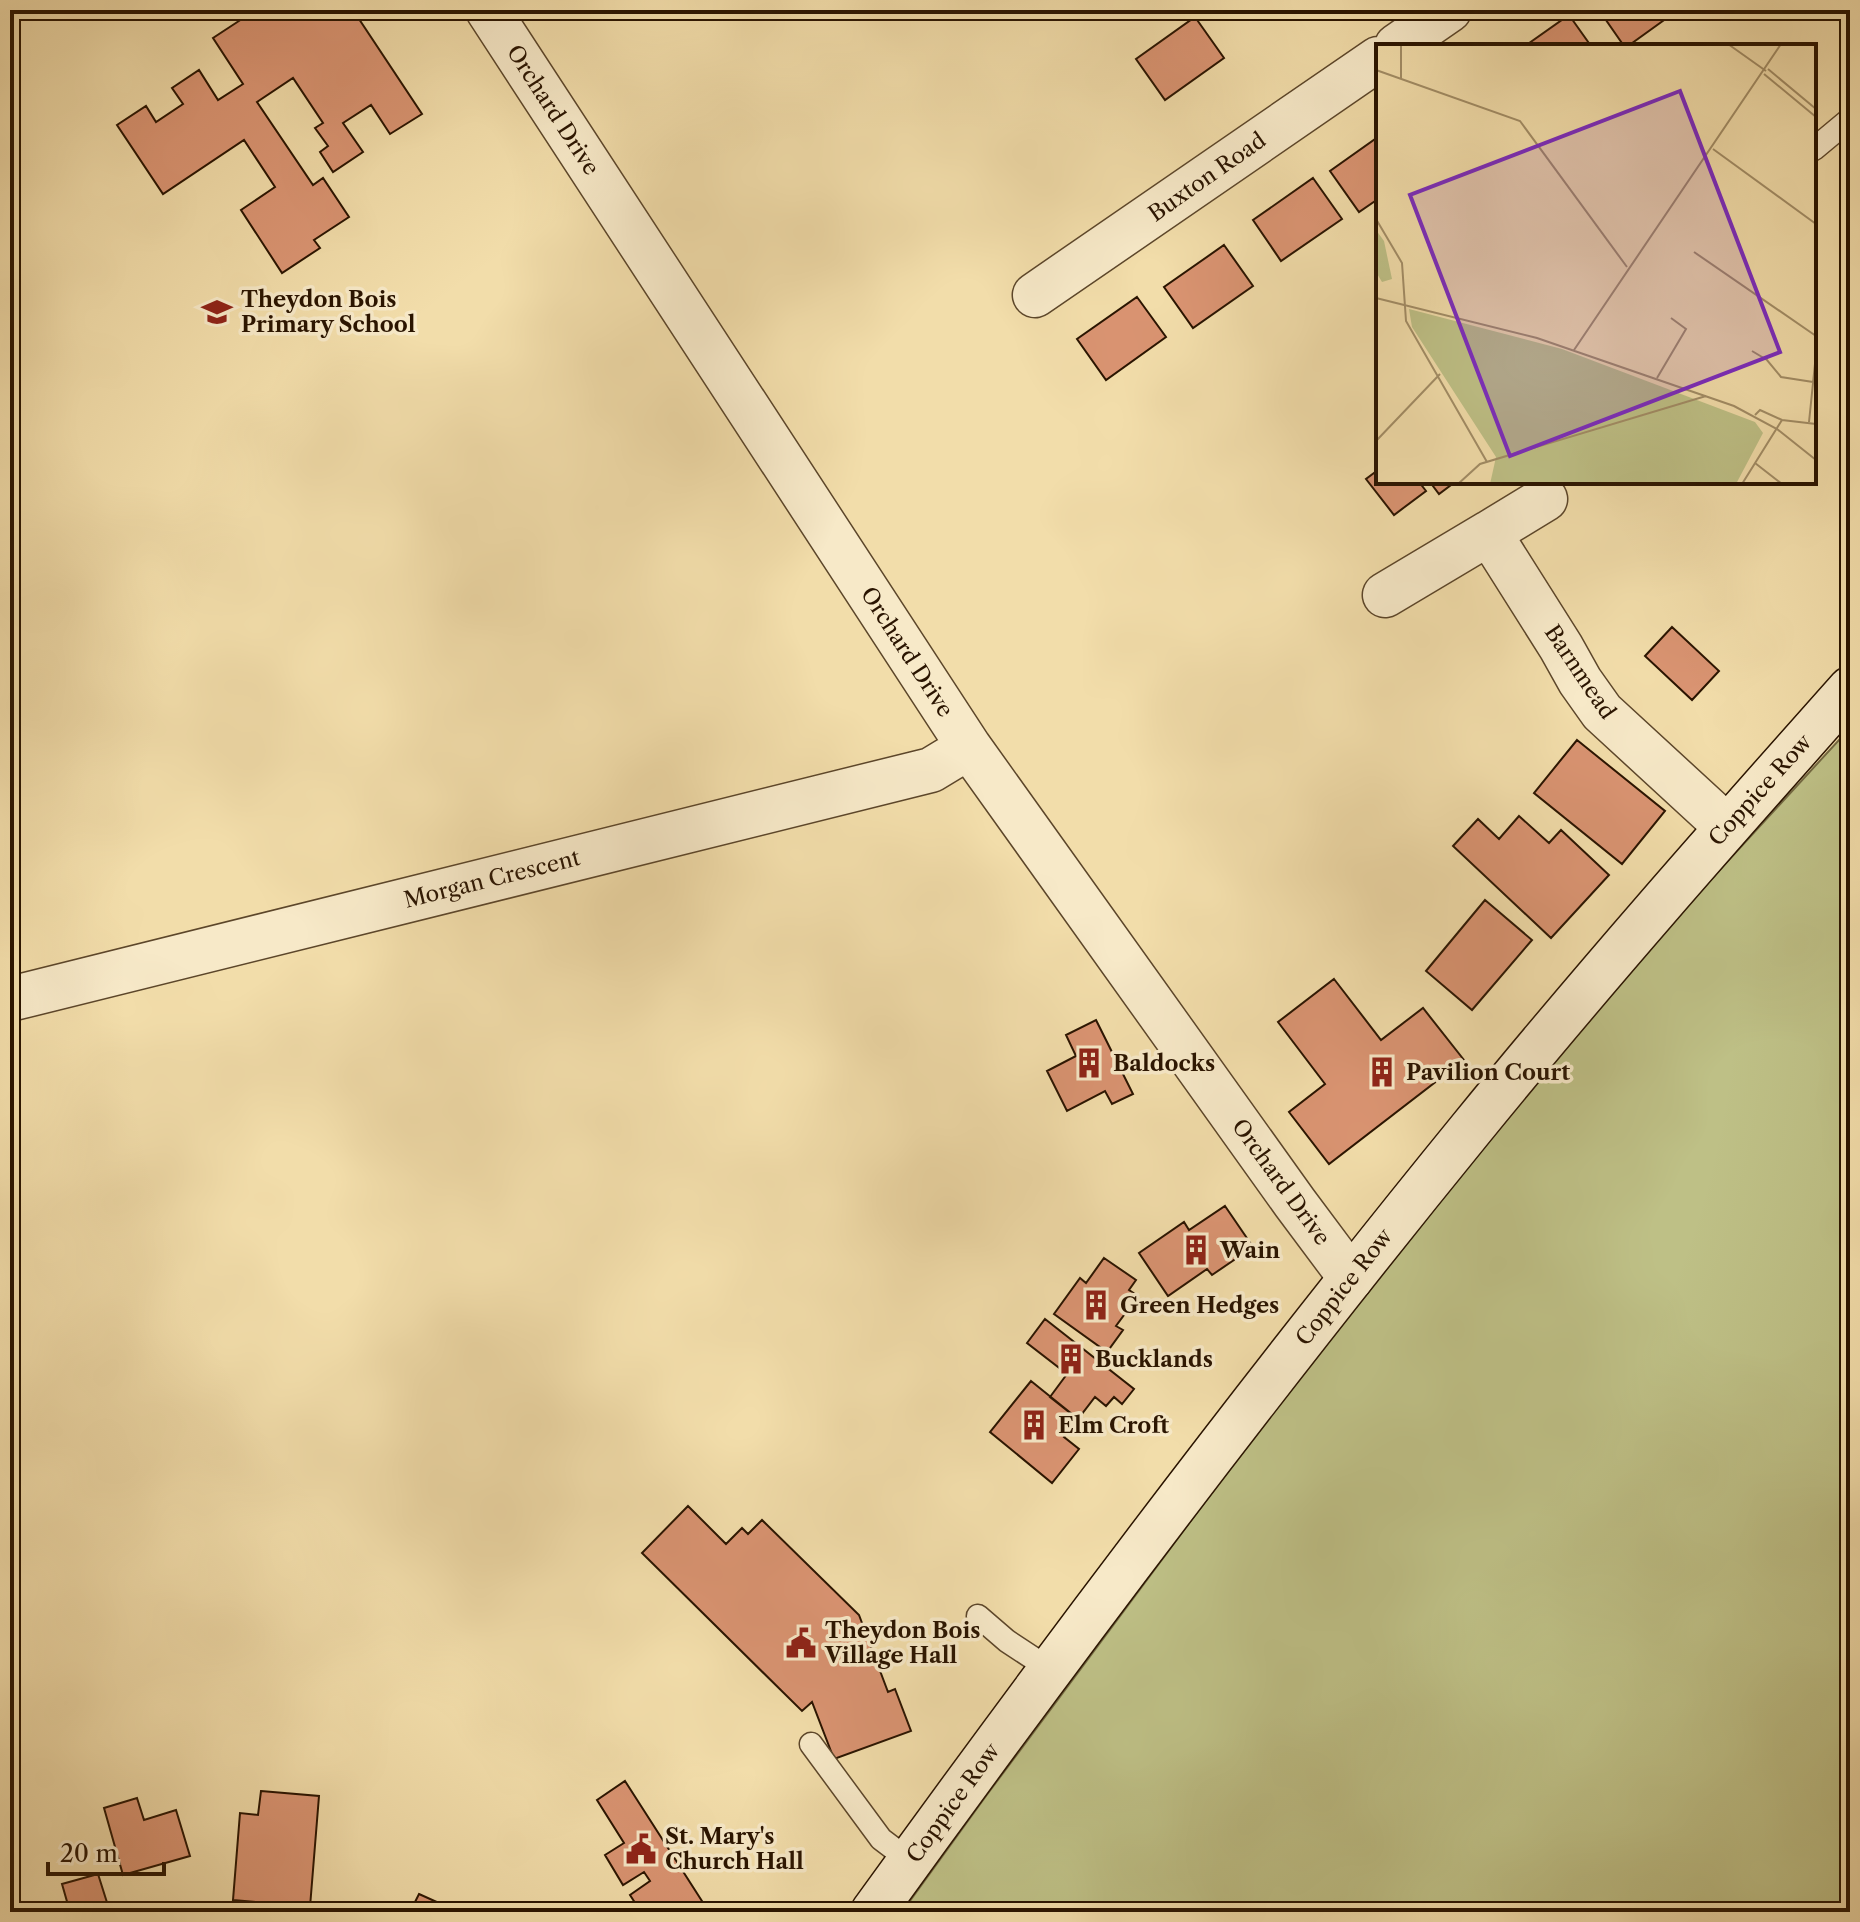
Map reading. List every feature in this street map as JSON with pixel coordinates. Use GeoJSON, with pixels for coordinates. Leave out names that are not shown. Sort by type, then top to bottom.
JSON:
{"type":"FeatureCollection","features":[{"type":"Feature","properties":{"kind":"street","name":"Orchard Drive"},"geometry":{"type":"LineString","coordinates":[[488,10],[969,747],[1351,1278]]}},
{"type":"Feature","properties":{"kind":"street"},"geometry":{"type":"LineString","coordinates":[[1400,44],[1449,10]]}},
{"type":"Feature","properties":{"kind":"street","name":"Buxton Road"},"geometry":{"type":"LineString","coordinates":[[1035,295],[1376,60]]}},
{"type":"Feature","properties":{"kind":"street"},"geometry":{"type":"LineString","coordinates":[[1385,595],[1545,499]]}},
{"type":"Feature","properties":{"kind":"street","name":"Barnmead"},"geometry":{"type":"LineString","coordinates":[[1489,533],[1602,712],[1727,827]]}},
{"type":"Feature","properties":{"kind":"street","name":"Coppice Row"},"geometry":{"type":"LineString","coordinates":[[873,1912],[1196,1476],[1351,1278],[1513,1078],[1727,827],[1850,689]]}},
{"type":"Feature","properties":{"kind":"street","name":"Morgan Crescent"},"geometry":{"type":"LineString","coordinates":[[10,999],[931,770],[969,747]]}},
{"type":"Feature","properties":{"kind":"lane"},"geometry":{"type":"LineString","coordinates":[[1816,147],[1850,119]]}},
{"type":"Feature","properties":{"kind":"lane"},"geometry":{"type":"LineString","coordinates":[[978,1616],[1007,1641],[1051,1670]]}},
{"type":"Feature","properties":{"kind":"lane"},"geometry":{"type":"LineString","coordinates":[[811,1744],[881,1839],[910,1861]]}},
{"type":"Feature","properties":{"kind":"green space"},"geometry":{"type":"Polygon","coordinates":[[[1850,728],[1850,1912],[902,1912],[1321,1346],[1412,1232],[1659,936],[1850,728]]]}},
{"type":"Feature","properties":{"kind":"building"},"geometry":{"type":"Polygon","coordinates":[[[245,10],[353,10],[422,114],[390,134],[371,105],[343,123],[363,152],[333,172],[320,152],[328,146],[315,128],[323,123],[293,78],[257,102],[313,185],[323,178],[349,217],[314,240],[320,248],[282,273],[241,210],[275,187],[244,140],[163,194],[117,125],[146,106],[156,122],[183,104],[172,88],[199,70],[218,100],[243,84],[213,38],[248,15],[245,10]]]}},
{"type":"Feature","properties":{"kind":"building"},"geometry":{"type":"Polygon","coordinates":[[[1599,10],[1678,10],[1631,44],[1623,44],[1599,10]]]}},
{"type":"Feature","properties":{"kind":"building"},"geometry":{"type":"Polygon","coordinates":[[[1569,15],[1590,44],[1528,44],[1569,15]]]}},
{"type":"Feature","properties":{"kind":"building"},"geometry":{"type":"Polygon","coordinates":[[[1195,17],[1224,58],[1165,100],[1136,59],[1195,17]]]}},
{"type":"Feature","properties":{"kind":"building"},"geometry":{"type":"Polygon","coordinates":[[[1376,138],[1376,200],[1359,212],[1330,171],[1376,138]]]}},
{"type":"Feature","properties":{"kind":"building"},"geometry":{"type":"Polygon","coordinates":[[[1313,178],[1342,219],[1281,261],[1253,220],[1313,178]]]}},
{"type":"Feature","properties":{"kind":"building"},"geometry":{"type":"Polygon","coordinates":[[[1224,245],[1253,286],[1193,328],[1164,287],[1224,245]]]}},
{"type":"Feature","properties":{"kind":"building"},"geometry":{"type":"Polygon","coordinates":[[[1137,297],[1166,337],[1106,380],[1077,339],[1137,297]]]}},
{"type":"Feature","properties":{"kind":"building"},"geometry":{"type":"Polygon","coordinates":[[[1376,472],[1376,484],[1421,484],[1426,491],[1394,515],[1366,479],[1376,472]]]}},
{"type":"Feature","properties":{"kind":"building"},"geometry":{"type":"Polygon","coordinates":[[[1432,484],[1452,484],[1439,494],[1432,484]]]}},
{"type":"Feature","properties":{"kind":"building"},"geometry":{"type":"Polygon","coordinates":[[[1672,627],[1719,671],[1692,700],[1645,656],[1672,627]]]}},
{"type":"Feature","properties":{"kind":"building"},"geometry":{"type":"Polygon","coordinates":[[[1577,740],[1665,811],[1622,864],[1534,793],[1577,740]]]}},
{"type":"Feature","properties":{"kind":"building"},"geometry":{"type":"Polygon","coordinates":[[[1519,816],[1549,843],[1561,830],[1609,875],[1551,938],[1453,846],[1478,819],[1499,839],[1519,816]]]}},
{"type":"Feature","properties":{"kind":"building"},"geometry":{"type":"Polygon","coordinates":[[[1485,900],[1532,940],[1472,1010],[1426,971],[1485,900]]]}},
{"type":"Feature","properties":{"kind":"building","name":"Pavilion Court"},"geometry":{"type":"Polygon","coordinates":[[[1334,979],[1381,1040],[1423,1008],[1464,1060],[1329,1164],[1289,1112],[1325,1084],[1278,1022],[1334,979]]]}},
{"type":"Feature","properties":{"kind":"building","name":"Baldocks"},"geometry":{"type":"Polygon","coordinates":[[[1096,1020],[1133,1094],[1112,1104],[1105,1091],[1067,1111],[1047,1071],[1076,1056],[1066,1035],[1096,1020]]]}},
{"type":"Feature","properties":{"kind":"building","name":"Wain"},"geometry":{"type":"Polygon","coordinates":[[[1225,1206],[1253,1247],[1212,1275],[1207,1269],[1168,1296],[1139,1253],[1184,1222],[1189,1230],[1225,1206]]]}},
{"type":"Feature","properties":{"kind":"building","name":"Green Hedges"},"geometry":{"type":"Polygon","coordinates":[[[1104,1258],[1136,1280],[1129,1290],[1138,1296],[1116,1326],[1123,1330],[1107,1352],[1054,1314],[1080,1278],[1086,1283],[1104,1258]]]}},
{"type":"Feature","properties":{"kind":"building","name":"Bucklands"},"geometry":{"type":"Polygon","coordinates":[[[1045,1319],[1134,1389],[1122,1404],[1114,1397],[1106,1406],[1095,1397],[1078,1419],[1050,1397],[1067,1374],[1027,1343],[1045,1319]]]}},
{"type":"Feature","properties":{"kind":"building","name":"Elm Croft"},"geometry":{"type":"Polygon","coordinates":[[[1031,1381],[1078,1419],[1064,1437],[1079,1449],[1052,1483],[990,1432],[1031,1381]]]}},
{"type":"Feature","properties":{"kind":"building","name":"Theydon Bois Village Hall"},"geometry":{"type":"Polygon","coordinates":[[[688,1506],[726,1544],[742,1528],[748,1534],[762,1520],[859,1615],[888,1692],[895,1689],[911,1731],[834,1759],[812,1702],[802,1711],[642,1553],[688,1506]]]}},
{"type":"Feature","properties":{"kind":"building","name":"St. Mary's Church Hall"},"geometry":{"type":"Polygon","coordinates":[[[625,1781],[709,1912],[641,1912],[630,1895],[650,1881],[644,1872],[623,1885],[605,1855],[624,1843],[597,1800],[625,1781]]]}},
{"type":"Feature","properties":{"kind":"building"},"geometry":{"type":"Polygon","coordinates":[[[261,1791],[319,1796],[310,1907],[233,1900],[240,1813],[258,1815],[261,1791]]]}},
{"type":"Feature","properties":{"kind":"building"},"geometry":{"type":"Polygon","coordinates":[[[137,1798],[144,1820],[176,1810],[190,1856],[123,1875],[104,1808],[137,1798]]]}},
{"type":"Feature","properties":{"kind":"building"},"geometry":{"type":"Polygon","coordinates":[[[98,1874],[110,1912],[70,1912],[62,1884],[98,1874]]]}},
{"type":"Feature","properties":{"kind":"building"},"geometry":{"type":"Polygon","coordinates":[[[419,1894],[448,1907],[446,1912],[410,1912],[419,1894]]]}},
{"type":"Feature","properties":{"kind":"place","name":"Theydon Bois Primary School"},"geometry":{"type":"Point","coordinates":[217,312]}},
{"type":"Feature","properties":{"kind":"place","name":"Baldocks"},"geometry":{"type":"Point","coordinates":[1089,1063]}},
{"type":"Feature","properties":{"kind":"place","name":"Pavilion Court"},"geometry":{"type":"Point","coordinates":[1382,1072]}},
{"type":"Feature","properties":{"kind":"place","name":"Wain"},"geometry":{"type":"Point","coordinates":[1196,1250]}},
{"type":"Feature","properties":{"kind":"place","name":"Green Hedges"},"geometry":{"type":"Point","coordinates":[1096,1305]}},
{"type":"Feature","properties":{"kind":"place","name":"Bucklands"},"geometry":{"type":"Point","coordinates":[1071,1359]}},
{"type":"Feature","properties":{"kind":"place","name":"Elm Croft"},"geometry":{"type":"Point","coordinates":[1034,1425]}},
{"type":"Feature","properties":{"kind":"place","name":"Theydon Bois Village Hall"},"geometry":{"type":"Point","coordinates":[801,1643]}},
{"type":"Feature","properties":{"kind":"place","name":"St. Mary's Church Hall"},"geometry":{"type":"Point","coordinates":[641,1849]}}]}
